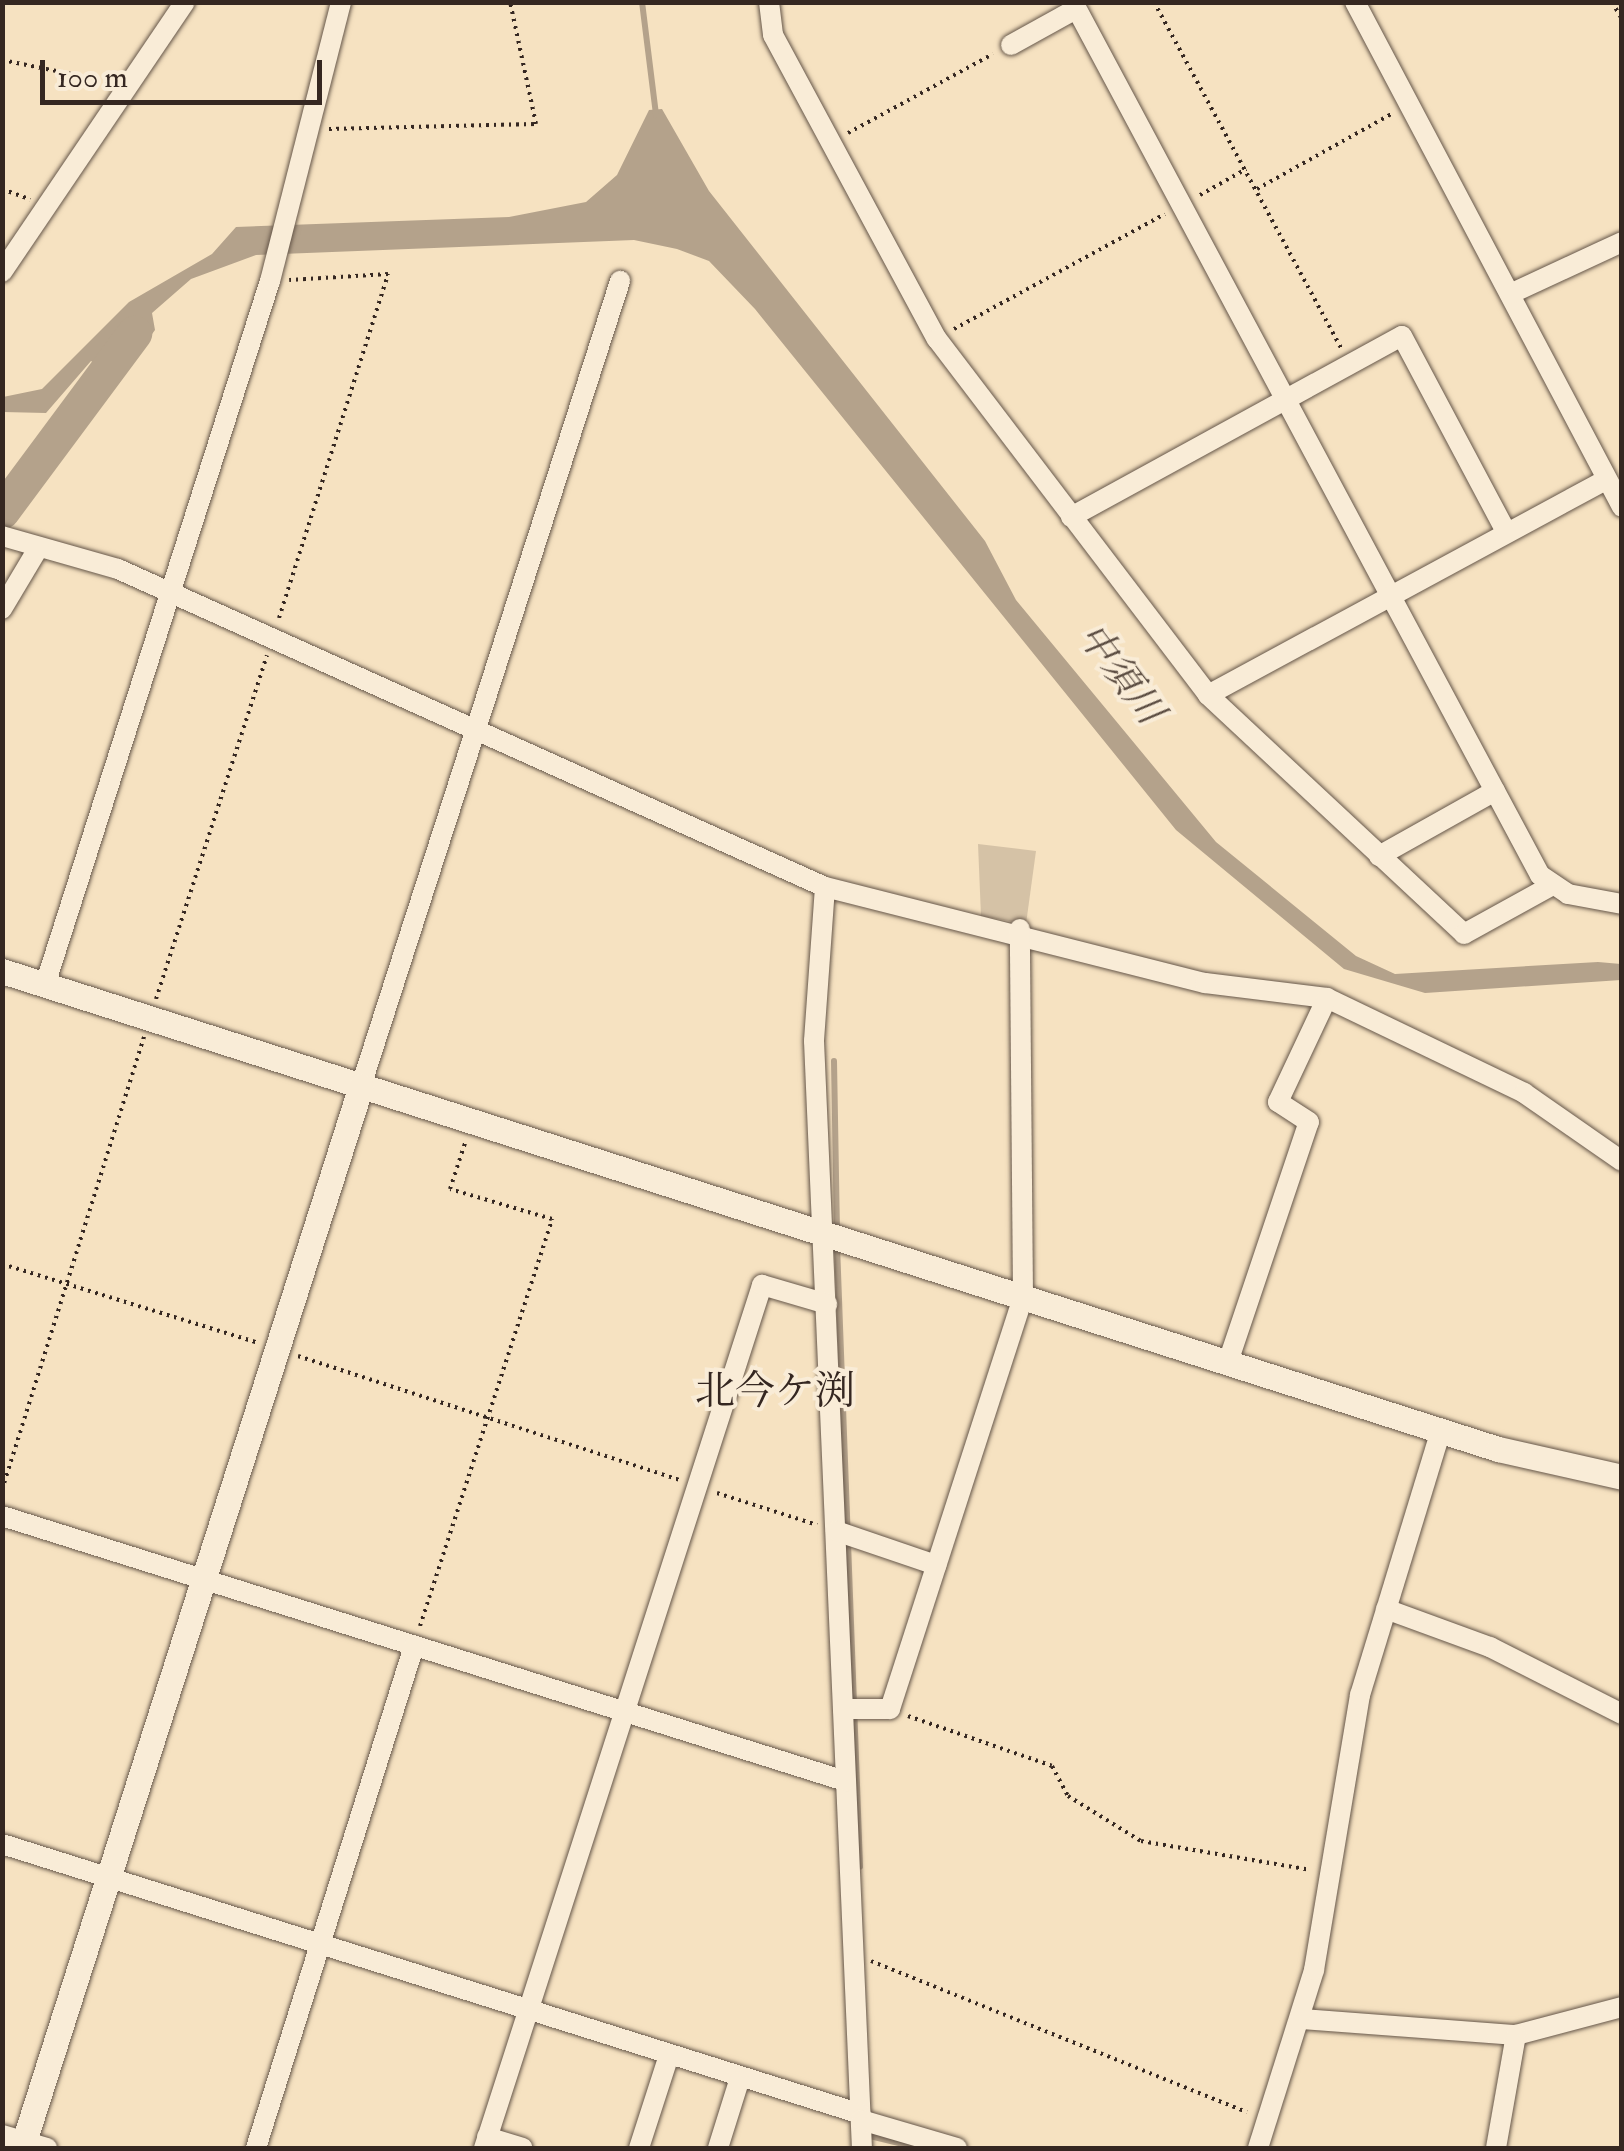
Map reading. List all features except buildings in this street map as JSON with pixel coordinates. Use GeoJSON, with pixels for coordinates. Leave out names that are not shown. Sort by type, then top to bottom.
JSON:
{"type":"FeatureCollection","features":[{"type":"Feature","properties":{"kind":"street"},"geometry":{"type":"LineString","coordinates":[[2,272],[45,202],[130,86],[185,2]]}},
{"type":"Feature","properties":{"kind":"street"},"geometry":{"type":"LineString","coordinates":[[45,984],[271,277],[282,210],[341,2]]}},
{"type":"Feature","properties":{"kind":"street"},"geometry":{"type":"LineString","coordinates":[[769,2],[774,35],[937,338],[1208,695],[1464,934],[1551,886],[1622,904]]}},
{"type":"Feature","properties":{"kind":"street"},"geometry":{"type":"LineString","coordinates":[[1355,2],[1622,507]]}},
{"type":"Feature","properties":{"kind":"street"},"geometry":{"type":"LineString","coordinates":[[1011,45],[1075,6],[1495,790],[1551,886]]}},
{"type":"Feature","properties":{"kind":"street"},"geometry":{"type":"LineString","coordinates":[[1510,294],[1622,242]]}},
{"type":"Feature","properties":{"kind":"street"},"geometry":{"type":"LineString","coordinates":[[24,2143],[620,281]]}},
{"type":"Feature","properties":{"kind":"street"},"geometry":{"type":"LineString","coordinates":[[1071,517],[1402,336],[1506,532]]}},
{"type":"Feature","properties":{"kind":"street"},"geometry":{"type":"LineString","coordinates":[[1208,695],[1606,480]]}},
{"type":"Feature","properties":{"kind":"street"},"geometry":{"type":"LineString","coordinates":[[2,536],[170,592],[825,887],[1020,929],[1204,983],[1327,998],[1524,1093],[1622,1162]]}},
{"type":"Feature","properties":{"kind":"street"},"geometry":{"type":"LineString","coordinates":[[2,610],[39,547]]}},
{"type":"Feature","properties":{"kind":"street"},"geometry":{"type":"LineString","coordinates":[[1379,856],[1495,790]]}},
{"type":"Feature","properties":{"kind":"street"},"geometry":{"type":"LineString","coordinates":[[825,887],[814,1041],[862,2148]]}},
{"type":"Feature","properties":{"kind":"street"},"geometry":{"type":"LineString","coordinates":[[843,1709],[890,1709],[1024,1296],[1020,929]]}},
{"type":"Feature","properties":{"kind":"street"},"geometry":{"type":"LineString","coordinates":[[2,971],[1440,1430],[1622,1477]]}},
{"type":"Feature","properties":{"kind":"street"},"geometry":{"type":"LineString","coordinates":[[1228,1362],[1309,1122],[1278,1102],[1327,998]]}},
{"type":"Feature","properties":{"kind":"street"},"geometry":{"type":"LineString","coordinates":[[522,2148],[485,2143],[762,1286],[827,1304]]}},
{"type":"Feature","properties":{"kind":"street"},"geometry":{"type":"LineString","coordinates":[[1258,2148],[1302,2019],[1344,1765],[1440,1430]]}},
{"type":"Feature","properties":{"kind":"street"},"geometry":{"type":"LineString","coordinates":[[2,1516],[844,1781]]}},
{"type":"Feature","properties":{"kind":"street"},"geometry":{"type":"LineString","coordinates":[[836,1531],[936,1565]]}},
{"type":"Feature","properties":{"kind":"street"},"geometry":{"type":"LineString","coordinates":[[1386,1608],[1490,1647],[1622,1714]]}},
{"type":"Feature","properties":{"kind":"street"},"geometry":{"type":"LineString","coordinates":[[256,2148],[414,1646]]}},
{"type":"Feature","properties":{"kind":"street"},"geometry":{"type":"LineString","coordinates":[[2,1844],[957,2148]]}},
{"type":"Feature","properties":{"kind":"street"},"geometry":{"type":"LineString","coordinates":[[1302,2019],[1516,2035],[1622,2008]]}},
{"type":"Feature","properties":{"kind":"street"},"geometry":{"type":"LineString","coordinates":[[1496,2148],[1516,2035]]}},
{"type":"Feature","properties":{"kind":"street"},"geometry":{"type":"LineString","coordinates":[[639,2148],[668,2058]]}},
{"type":"Feature","properties":{"kind":"street"},"geometry":{"type":"LineString","coordinates":[[718,2148],[739,2081]]}},
{"type":"Feature","properties":{"kind":"path"},"geometry":{"type":"LineString","coordinates":[[306,130],[536,124],[510,2]]}},
{"type":"Feature","properties":{"kind":"path"},"geometry":{"type":"LineString","coordinates":[[1154,2],[1350,365]]}},
{"type":"Feature","properties":{"kind":"path"},"geometry":{"type":"LineString","coordinates":[[1612,2],[1622,19]]}},
{"type":"Feature","properties":{"kind":"path"},"geometry":{"type":"LineString","coordinates":[[830,142],[1011,45]]}},
{"type":"Feature","properties":{"kind":"path"},"geometry":{"type":"LineString","coordinates":[[2,60],[130,86]]}},
{"type":"Feature","properties":{"kind":"path"},"geometry":{"type":"LineString","coordinates":[[1257,188],[1409,104]]}},
{"type":"Feature","properties":{"kind":"path"},"geometry":{"type":"LineString","coordinates":[[937,338],[1246,170]]}},
{"type":"Feature","properties":{"kind":"path"},"geometry":{"type":"LineString","coordinates":[[2,189],[45,202]]}},
{"type":"Feature","properties":{"kind":"path"},"geometry":{"type":"LineString","coordinates":[[2,1490],[388,274],[271,277]]}},
{"type":"Feature","properties":{"kind":"path"},"geometry":{"type":"LineString","coordinates":[[414,1646],[552,1219],[450,1189],[472,1121]]}},
{"type":"Feature","properties":{"kind":"path"},"geometry":{"type":"LineString","coordinates":[[2,1264],[277,1348],[836,1531]]}},
{"type":"Feature","properties":{"kind":"path"},"geometry":{"type":"LineString","coordinates":[[890,1709],[1052,1766],[1068,1796],[1141,1841],[1329,1873]]}},
{"type":"Feature","properties":{"kind":"path"},"geometry":{"type":"LineString","coordinates":[[853,1952],[1270,2121]]}},
{"type":"Feature","properties":{"kind":"shaded area"},"geometry":{"type":"Polygon","coordinates":[[[662,109],[709,191],[985,541],[1016,600],[1216,842],[1356,956],[1395,974],[1598,962],[1621,964],[1621,980],[1425,993],[1344,969],[1176,830],[755,309],[709,261],[677,249],[634,240],[256,255],[191,279],[152,313],[155,330],[119,379],[91,361],[46,413],[3,412],[3,397],[42,389],[129,302],[212,254],[236,227],[509,217],[586,202],[617,175],[649,110],[662,109]]]}},
{"type":"Feature","properties":{"kind":"shaded area"},"geometry":{"type":"Polygon","coordinates":[[[978,844],[1036,851],[1026,924],[981,916],[978,844]]]}},
{"type":"Feature","properties":{"kind":"waterway"},"geometry":{"type":"LineString","coordinates":[[642,2],[656,115]]}},
{"type":"Feature","properties":{"kind":"waterway"},"geometry":{"type":"LineString","coordinates":[[2,511],[134,333]]}},
{"type":"Feature","properties":{"kind":"waterway"},"geometry":{"type":"LineString","coordinates":[[834,1061],[837,1233]]}},
{"type":"Feature","properties":{"kind":"waterway"},"geometry":{"type":"LineString","coordinates":[[837,1245],[860,1867]]}},
{"type":"Feature","properties":{"kind":"waterway"},"geometry":{"type":"LineString","coordinates":[[870,2136],[919,2148]]}},
{"type":"Feature","properties":{"kind":"district","name":"北今ケ渕"},"geometry":{"type":"Point","coordinates":[775,1392]}},
{"type":"Feature","properties":{"kind":"water label","name":"中須川"},"geometry":{"type":"Point","coordinates":[1120,674]}}]}
